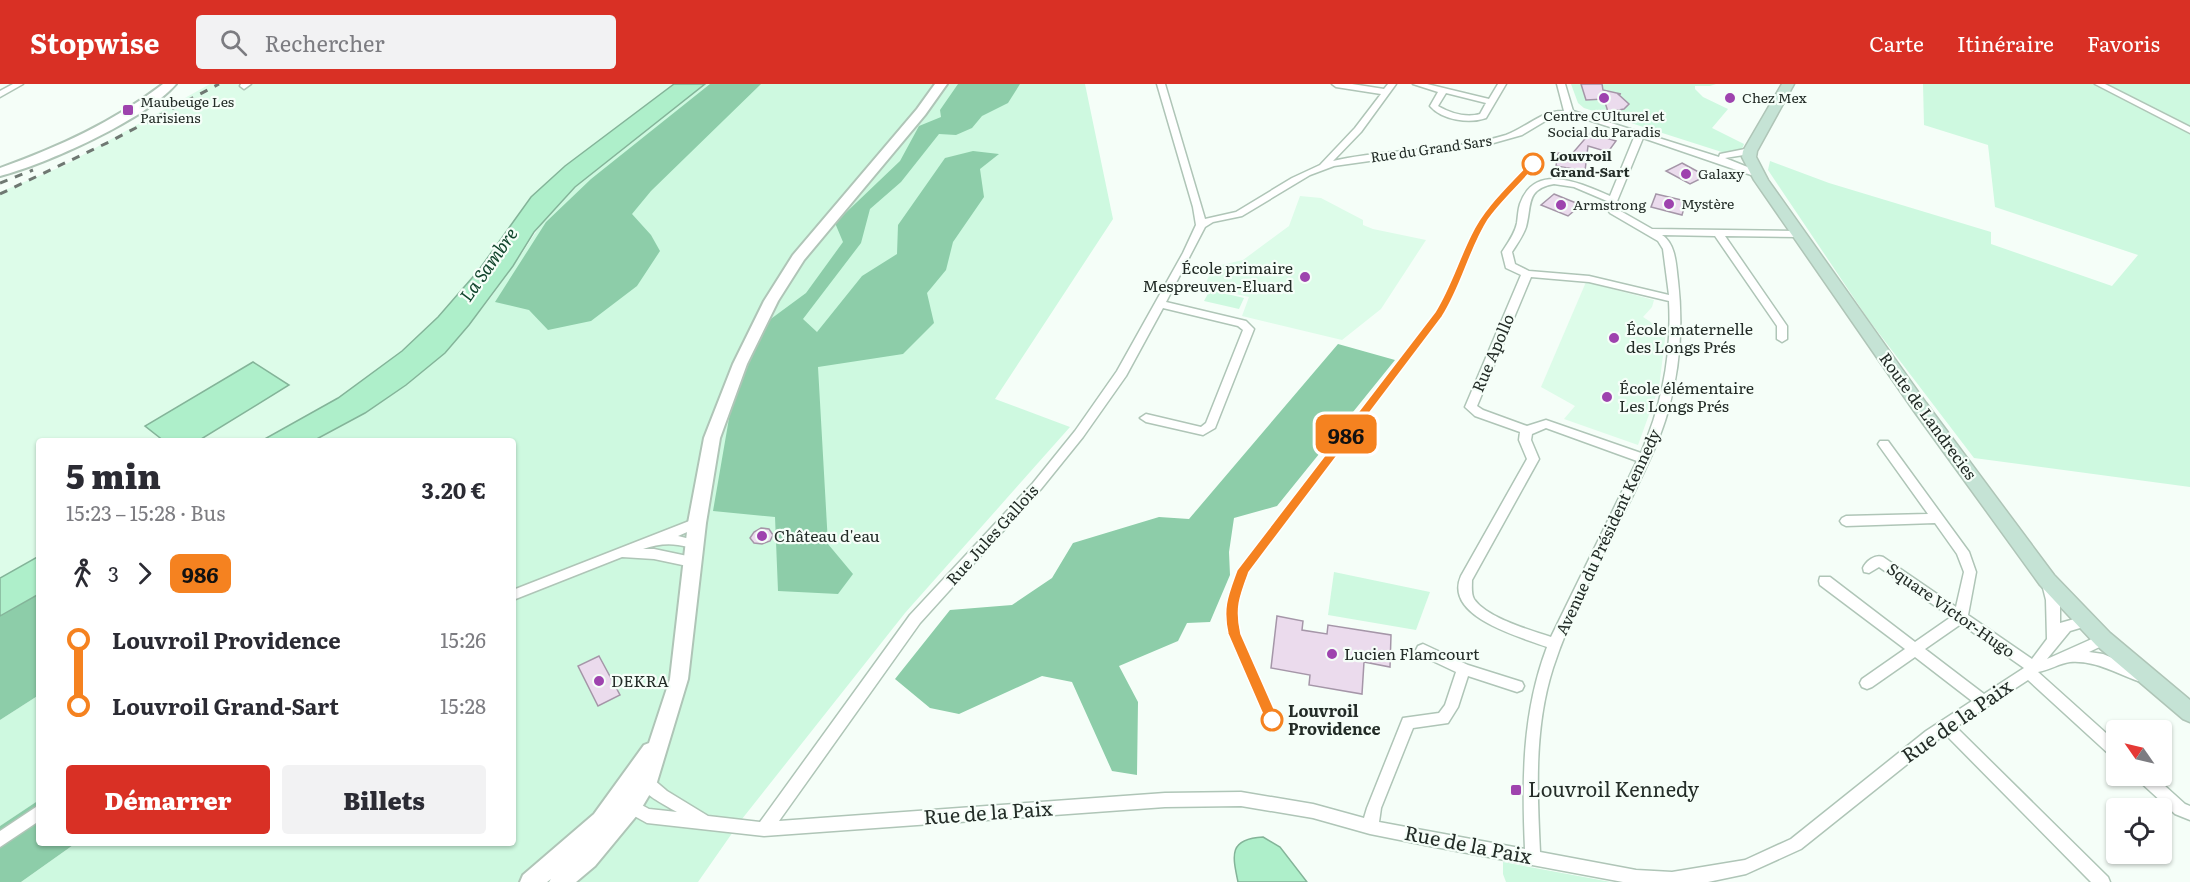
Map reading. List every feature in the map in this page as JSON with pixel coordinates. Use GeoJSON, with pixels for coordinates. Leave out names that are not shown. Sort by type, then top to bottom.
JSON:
{"type":"FeatureCollection","features":[{"type":"Feature","properties":{"kind":"main road"},"geometry":{"type":"LineString","coordinates":[[1753,163],[1788,84]]}},
{"type":"Feature","properties":{"kind":"main road","name":"Route de Landrecies"},"geometry":{"type":"LineString","coordinates":[[1753,163],[1799,234],[1914,398],[2047,580],[2103,639],[2190,713]]}},
{"type":"Feature","properties":{"kind":"street"},"geometry":{"type":"LineString","coordinates":[[0,94],[19,84]]}},
{"type":"Feature","properties":{"kind":"street"},"geometry":{"type":"LineString","coordinates":[[0,172],[60,150],[102,131],[136,110],[170,84]]}},
{"type":"Feature","properties":{"kind":"street"},"geometry":{"type":"LineString","coordinates":[[1161,84],[1198,207],[1201,225]]}},
{"type":"Feature","properties":{"kind":"street"},"geometry":{"type":"LineString","coordinates":[[1336,84],[1389,88]]}},
{"type":"Feature","properties":{"kind":"street"},"geometry":{"type":"LineString","coordinates":[[1416,84],[1492,102]]}},
{"type":"Feature","properties":{"kind":"street"},"geometry":{"type":"LineString","coordinates":[[1443,91],[1434,106],[1437,109],[1471,119],[1483,116],[1502,84]]}},
{"type":"Feature","properties":{"kind":"street"},"geometry":{"type":"LineString","coordinates":[[1561,84],[1569,112],[1689,149],[1753,163]]}},
{"type":"Feature","properties":{"kind":"street"},"geometry":{"type":"LineString","coordinates":[[2099,84],[2190,130]]}},
{"type":"Feature","properties":{"kind":"street"},"geometry":{"type":"LineString","coordinates":[[560,882],[586,859],[625,803],[641,779],[663,734],[679,679],[694,544],[712,438],[740,364],[771,301],[798,258],[849,195],[900,138],[937,87]]}},
{"type":"Feature","properties":{"kind":"street"},"geometry":{"type":"LineString","coordinates":[[1201,225],[1207,220],[1240,214],[1300,176],[1323,166],[1358,130],[1389,88]]}},
{"type":"Feature","properties":{"kind":"street","name":"Rue du Grand Sars"},"geometry":{"type":"LineString","coordinates":[[1323,166],[1486,142],[1512,135],[1557,112],[1569,112]]}},
{"type":"Feature","properties":{"kind":"street"},"geometry":{"type":"LineString","coordinates":[[1640,135],[1612,200],[1555,179],[1549,179],[1525,202],[1519,233],[1507,252],[1510,266],[1527,274],[1589,279],[1673,299]]}},
{"type":"Feature","properties":{"kind":"street"},"geometry":{"type":"LineString","coordinates":[[1689,149],[1753,163]]}},
{"type":"Feature","properties":{"kind":"street","name":"Avenue du Président Kennedy"},"geometry":{"type":"LineString","coordinates":[[1533,857],[1530,795],[1532,743],[1541,690],[1555,644],[1644,459],[1662,415],[1669,387],[1675,320],[1668,249],[1662,239],[1613,211],[1610,206],[1612,200]]}},
{"type":"Feature","properties":{"kind":"street","name":"Rue Jules Gallois"},"geometry":{"type":"LineString","coordinates":[[764,829],[915,619],[1037,486],[1079,434],[1122,373],[1201,225]]}},
{"type":"Feature","properties":{"kind":"street"},"geometry":{"type":"LineString","coordinates":[[1651,232],[1799,234]]}},
{"type":"Feature","properties":{"kind":"street"},"geometry":{"type":"LineString","coordinates":[[1718,233],[1776,315],[1782,326],[1782,339]]}},
{"type":"Feature","properties":{"kind":"street","name":"Rue Apollo"},"geometry":{"type":"LineString","coordinates":[[1527,274],[1471,407],[1479,413],[1528,430]]}},
{"type":"Feature","properties":{"kind":"street"},"geometry":{"type":"LineString","coordinates":[[1146,418],[1203,431],[1211,425],[1250,328],[1242,322],[1160,304]]}},
{"type":"Feature","properties":{"kind":"street"},"geometry":{"type":"LineString","coordinates":[[1555,644],[1481,612],[1469,602],[1465,592],[1466,580],[1533,459],[1525,440],[1528,430],[1546,424],[1644,459]]}},
{"type":"Feature","properties":{"kind":"street"},"geometry":{"type":"LineString","coordinates":[[1867,682],[1961,616],[1970,572],[1963,552],[1884,444]]}},
{"type":"Feature","properties":{"kind":"street"},"geometry":{"type":"LineString","coordinates":[[1846,521],[1939,518]]}},
{"type":"Feature","properties":{"kind":"street"},"geometry":{"type":"LineString","coordinates":[[516,594],[697,523]]}},
{"type":"Feature","properties":{"kind":"street"},"geometry":{"type":"LineString","coordinates":[[656,540],[676,540],[694,544]]}},
{"type":"Feature","properties":{"kind":"street"},"geometry":{"type":"LineString","coordinates":[[620,555],[654,554],[692,562]]}},
{"type":"Feature","properties":{"kind":"street","name":"Square Victor-Hugo"},"geometry":{"type":"LineString","coordinates":[[1869,567],[1879,560],[1961,616],[2031,669],[2106,741]]}},
{"type":"Feature","properties":{"kind":"street"},"geometry":{"type":"LineString","coordinates":[[2047,580],[2053,600],[2054,639]]}},
{"type":"Feature","properties":{"kind":"street"},"geometry":{"type":"LineString","coordinates":[[1825,581],[1983,701]]}},
{"type":"Feature","properties":{"kind":"street"},"geometry":{"type":"LineString","coordinates":[[2031,669],[2065,627],[2085,621]]}},
{"type":"Feature","properties":{"kind":"street","name":"Rue de la Paix"},"geometry":{"type":"LineString","coordinates":[[764,829],[1165,800],[1241,799],[1313,811],[1370,827],[1636,877],[1672,879],[1746,867],[1796,844],[1945,725],[2031,669],[2048,665],[2103,639]]}},
{"type":"Feature","properties":{"kind":"street"},"geometry":{"type":"LineString","coordinates":[[1423,650],[1464,669],[1517,686]]}},
{"type":"Feature","properties":{"kind":"street"},"geometry":{"type":"LineString","coordinates":[[2065,656],[2098,658],[2150,681]]}},
{"type":"Feature","properties":{"kind":"street"},"geometry":{"type":"LineString","coordinates":[[1370,827],[1374,808],[1408,722],[1443,719],[1451,707],[1464,669]]}},
{"type":"Feature","properties":{"kind":"street"},"geometry":{"type":"LineString","coordinates":[[1945,725],[2102,882]]}},
{"type":"Feature","properties":{"kind":"street"},"geometry":{"type":"LineString","coordinates":[[641,779],[662,796],[706,821]]}},
{"type":"Feature","properties":{"kind":"street"},"geometry":{"type":"LineString","coordinates":[[2155,786],[2180,809],[2190,813]]}},
{"type":"Feature","properties":{"kind":"street"},"geometry":{"type":"LineString","coordinates":[[625,803],[647,816],[764,829]]}},
{"type":"Feature","properties":{"kind":"street"},"geometry":{"type":"LineString","coordinates":[[531,882],[601,820],[625,803]]}},
{"type":"Feature","properties":{"kind":"street"},"geometry":{"type":"LineString","coordinates":[[0,840],[36,814]]}},
{"type":"Feature","properties":{"kind":"shaded area"},"geometry":{"type":"Polygon","coordinates":[[[210,84],[705,84],[575,187],[534,232],[513,266],[469,325],[317,438],[36,438],[36,596],[0,616],[0,192],[63,166],[210,84]]]}},
{"type":"Feature","properties":{"kind":"shaded area"},"geometry":{"type":"Polygon","coordinates":[[[705,84],[1085,84],[1113,219],[995,399],[1070,427],[905,613],[742,819],[698,882],[21,882],[72,846],[516,846],[516,438],[318,438],[397,391],[435,361],[475,318],[551,212],[568,194],[625,145],[705,84]]]}},
{"type":"Feature","properties":{"kind":"shaded area"},"geometry":{"type":"Polygon","coordinates":[[[710,84],[761,84],[651,191],[632,214],[651,235],[660,251],[637,286],[591,321],[548,330],[529,310],[495,302],[546,222],[591,179],[710,84]]]}},
{"type":"Feature","properties":{"kind":"shaded area"},"geometry":{"type":"Polygon","coordinates":[[[958,84],[1020,84],[1008,103],[982,116],[972,128],[956,135],[939,134],[901,182],[870,209],[861,243],[803,319],[817,332],[862,276],[897,254],[898,225],[945,158],[973,151],[999,154],[980,169],[984,197],[953,242],[946,270],[927,293],[934,323],[903,354],[818,367],[828,544],[853,574],[838,594],[778,591],[775,517],[713,511],[732,401],[768,321],[806,293],[843,242],[835,223],[900,161],[919,126],[941,117],[940,110],[958,84]]]}},
{"type":"Feature","properties":{"kind":"shaded area"},"geometry":{"type":"Polygon","coordinates":[[[1571,84],[1716,84],[1695,86],[1703,97],[1728,109],[1712,128],[1744,144],[1742,149],[1728,154],[1584,108],[1578,103],[1571,84]]]}},
{"type":"Feature","properties":{"kind":"shaded area"},"geometry":{"type":"Polygon","coordinates":[[[1923,84],[2190,84],[2190,487],[1974,458],[1868,319],[1768,170],[1770,161],[1829,183],[1991,232],[1991,244],[2112,286],[2138,255],[1995,207],[1988,145],[1924,125],[1923,84]]]}},
{"type":"Feature","properties":{"kind":"shaded area","name":"École primaire Mespreuven-Eluard"},"geometry":{"type":"Polygon","coordinates":[[[1300,196],[1321,198],[1363,220],[1363,225],[1373,229],[1426,240],[1381,309],[1342,340],[1242,316],[1249,297],[1204,287],[1213,267],[1243,260],[1289,226],[1300,196]]]}},
{"type":"Feature","properties":{"kind":"shaded area"},"geometry":{"type":"Polygon","coordinates":[[[1586,282],[1654,300],[1652,307],[1643,317],[1666,332],[1659,387],[1638,445],[1564,419],[1575,406],[1541,387],[1586,282]]]}},
{"type":"Feature","properties":{"kind":"shaded area"},"geometry":{"type":"Polygon","coordinates":[[[1210,290],[1244,298],[1239,309],[1204,301],[1210,290]]]}},
{"type":"Feature","properties":{"kind":"shaded area"},"geometry":{"type":"Polygon","coordinates":[[[1338,344],[1395,360],[1277,506],[1234,518],[1229,552],[1230,575],[1210,622],[1187,623],[1178,641],[1119,666],[1138,702],[1137,775],[1112,771],[1072,682],[1042,676],[959,714],[930,708],[895,679],[950,610],[1012,605],[1052,578],[1073,543],[1159,517],[1189,519],[1338,344]]]}},
{"type":"Feature","properties":{"kind":"shaded area"},"geometry":{"type":"Polygon","coordinates":[[[1334,572],[1430,592],[1416,630],[1328,615],[1334,572]]]}},
{"type":"Feature","properties":{"kind":"shaded area"},"geometry":{"type":"Polygon","coordinates":[[[36,596],[36,697],[0,720],[0,616],[36,596]]]}},
{"type":"Feature","properties":{"kind":"shaded area"},"geometry":{"type":"Polygon","coordinates":[[[36,697],[36,802],[0,826],[0,720],[36,697]]]}},
{"type":"Feature","properties":{"kind":"shaded area"},"geometry":{"type":"Polygon","coordinates":[[[36,802],[36,846],[72,846],[21,882],[0,882],[0,826],[36,802]]]}},
{"type":"Feature","properties":{"kind":"shaded area"},"geometry":{"type":"Polygon","coordinates":[[[1503,862],[1611,882],[1506,882],[1503,862]]]}},
{"type":"Feature","properties":{"kind":"water","name":"La Sambre"},"geometry":{"type":"Polygon","coordinates":[[[674,84],[705,84],[575,187],[534,232],[513,266],[469,325],[445,353],[406,385],[365,413],[319,438],[266,438],[338,398],[402,351],[438,317],[478,271],[531,197],[565,166],[674,84]]]}},
{"type":"Feature","properties":{"kind":"water"},"geometry":{"type":"Polygon","coordinates":[[[253,362],[289,385],[203,438],[160,438],[145,426],[253,362]]]}},
{"type":"Feature","properties":{"kind":"water"},"geometry":{"type":"Polygon","coordinates":[[[36,558],[36,596],[0,616],[0,578],[36,558]]]}},
{"type":"Feature","properties":{"kind":"water"},"geometry":{"type":"Polygon","coordinates":[[[1263,837],[1280,847],[1307,882],[1238,882],[1234,856],[1236,850],[1244,841],[1263,837]]]}},
{"type":"Feature","properties":{"kind":"building","name":"Centre CUlturel et Social du Paradis"},"geometry":{"type":"Polygon","coordinates":[[[1581,84],[1602,84],[1603,90],[1621,94],[1618,94],[1629,104],[1624,109],[1608,112],[1604,99],[1586,100],[1581,84]]]}},
{"type":"Feature","properties":{"kind":"building"},"geometry":{"type":"Polygon","coordinates":[[[1590,133],[1616,141],[1608,152],[1588,146],[1585,171],[1556,166],[1558,153],[1571,155],[1590,133]]]}},
{"type":"Feature","properties":{"kind":"building","name":"Galaxy"},"geometry":{"type":"Polygon","coordinates":[[[1682,163],[1706,176],[1690,184],[1666,171],[1682,163]]]}},
{"type":"Feature","properties":{"kind":"building","name":"Armstrong"},"geometry":{"type":"Polygon","coordinates":[[[1554,194],[1581,205],[1568,216],[1541,205],[1554,194]]]}},
{"type":"Feature","properties":{"kind":"building","name":"Mystère"},"geometry":{"type":"Polygon","coordinates":[[[1656,194],[1686,201],[1682,215],[1651,207],[1656,194]]]}},
{"type":"Feature","properties":{"kind":"building","name":"Château d'eau"},"geometry":{"type":"Polygon","coordinates":[[[761,528],[769,529],[773,535],[770,541],[762,544],[754,543],[750,538],[761,528]]]}},
{"type":"Feature","properties":{"kind":"building","name":"Lucien Flamcourt"},"geometry":{"type":"Polygon","coordinates":[[[1277,616],[1303,621],[1302,630],[1327,634],[1328,625],[1391,635],[1390,667],[1364,662],[1362,694],[1309,685],[1310,675],[1271,668],[1277,616]]]}},
{"type":"Feature","properties":{"kind":"building","name":"DEKRA"},"geometry":{"type":"Polygon","coordinates":[[[599,656],[620,695],[598,706],[578,666],[599,656]]]}},
{"type":"Feature","properties":{"kind":"railway"},"geometry":{"type":"LineString","coordinates":[[0,194],[111,141],[219,84]]}},
{"type":"Feature","properties":{"kind":"railway"},"geometry":{"type":"LineString","coordinates":[[0,183],[33,170]]}},
{"type":"Feature","properties":{"kind":"bus line","name":"986"},"geometry":{"type":"LineString","coordinates":[[1272,720],[1234,634],[1231,620],[1231,604],[1243,570],[1438,314],[1449,298],[1476,234],[1486,217],[1533,164]]}},
{"type":"Feature","properties":{"kind":"place","name":"Centre CUlturel et Social du Paradis"},"geometry":{"type":"Point","coordinates":[1604,98]}},
{"type":"Feature","properties":{"kind":"place","name":"Chez Mex"},"geometry":{"type":"Point","coordinates":[1730,98]}},
{"type":"Feature","properties":{"kind":"place","name":"Maubeuge Les Parisiens"},"geometry":{"type":"Point","coordinates":[128,110]}},
{"type":"Feature","properties":{"kind":"place","name":"Louvroil Grand-Sart"},"geometry":{"type":"Point","coordinates":[1533,164]}},
{"type":"Feature","properties":{"kind":"place","name":"Galaxy"},"geometry":{"type":"Point","coordinates":[1686,174]}},
{"type":"Feature","properties":{"kind":"place","name":"Mystère"},"geometry":{"type":"Point","coordinates":[1669,204]}},
{"type":"Feature","properties":{"kind":"place","name":"Armstrong"},"geometry":{"type":"Point","coordinates":[1561,205]}},
{"type":"Feature","properties":{"kind":"place","name":"École primaire Mespreuven-Eluard"},"geometry":{"type":"Point","coordinates":[1305,277]}},
{"type":"Feature","properties":{"kind":"place","name":"École maternelle des Longs Prés"},"geometry":{"type":"Point","coordinates":[1614,338]}},
{"type":"Feature","properties":{"kind":"place","name":"École élémentaire Les Longs Prés"},"geometry":{"type":"Point","coordinates":[1607,397]}},
{"type":"Feature","properties":{"kind":"place","name":"Château d'eau"},"geometry":{"type":"Point","coordinates":[762,536]}},
{"type":"Feature","properties":{"kind":"place","name":"Lucien Flamcourt"},"geometry":{"type":"Point","coordinates":[1332,654]}},
{"type":"Feature","properties":{"kind":"place","name":"DEKRA"},"geometry":{"type":"Point","coordinates":[599,681]}},
{"type":"Feature","properties":{"kind":"place","name":"Louvroil Providence"},"geometry":{"type":"Point","coordinates":[1272,720]}},
{"type":"Feature","properties":{"kind":"place","name":"Louvroil Kennedy"},"geometry":{"type":"Point","coordinates":[1516,790]}}]}
